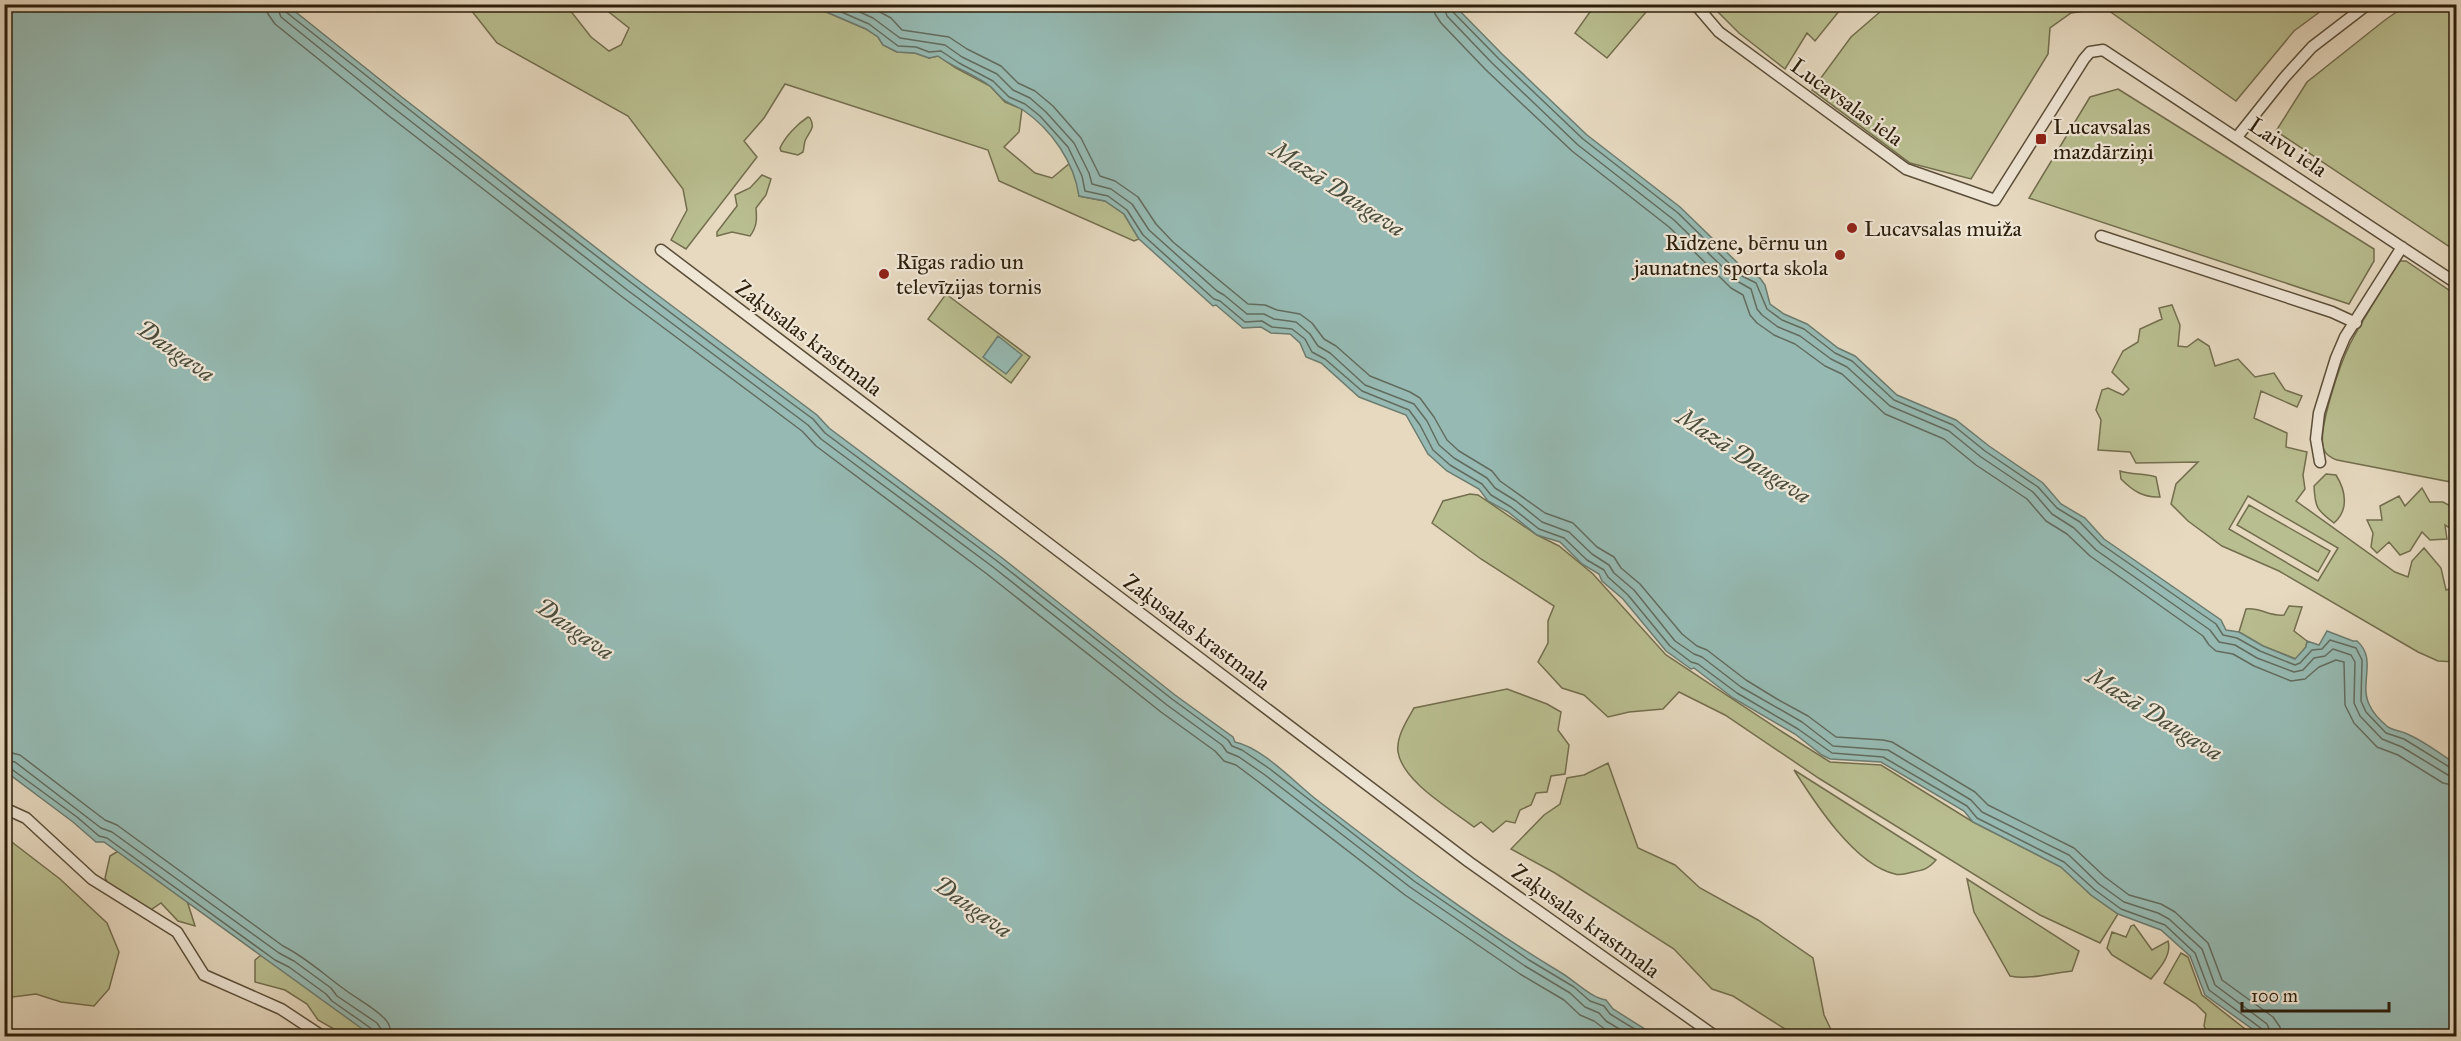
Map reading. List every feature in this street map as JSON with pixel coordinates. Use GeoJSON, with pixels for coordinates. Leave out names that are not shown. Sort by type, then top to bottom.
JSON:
{"type":"FeatureCollection","features":[{"type":"Feature","properties":{"kind":"street","name":"Lucavsalas iela"},"geometry":{"type":"LineString","coordinates":[[1695,4],[1719,32],[1906,169],[1995,200],[2084,59],[2090,52],[2096,50]]}},
{"type":"Feature","properties":{"kind":"street"},"geometry":{"type":"LineString","coordinates":[[2237,137],[2312,47],[2368,4]]}},
{"type":"Feature","properties":{"kind":"street","name":"Laivu iela"},"geometry":{"type":"LineString","coordinates":[[2096,50],[2115,57],[2457,282]]}},
{"type":"Feature","properties":{"kind":"street"},"geometry":{"type":"LineString","coordinates":[[2101,236],[2332,312],[2356,323]]}},
{"type":"Feature","properties":{"kind":"street"},"geometry":{"type":"LineString","coordinates":[[2320,462],[2316,440],[2319,413],[2336,358],[2345,338],[2402,247]]}},
{"type":"Feature","properties":{"kind":"street","name":"Zaķusalas krastmala"},"geometry":{"type":"LineString","coordinates":[[661,250],[1469,862],[1715,1036]]}},
{"type":"Feature","properties":{"kind":"street"},"geometry":{"type":"LineString","coordinates":[[4,808],[26,818],[92,879],[177,932],[204,975],[281,1009],[322,1036]]}},
{"type":"Feature","properties":{"kind":"green space"},"geometry":{"type":"Polygon","coordinates":[[[1600,4],[1652,5],[1607,58],[1575,33],[1592,9],[1600,4]]]}},
{"type":"Feature","properties":{"kind":"green space"},"geometry":{"type":"Polygon","coordinates":[[[2408,4],[2456,5],[2456,251],[2276,131],[2307,82],[2408,4]]]}},
{"type":"Feature","properties":{"kind":"green space"},"geometry":{"type":"Polygon","coordinates":[[[467,5],[566,5],[591,37],[609,51],[621,45],[629,28],[600,5],[810,5],[866,29],[878,37],[883,45],[897,52],[915,53],[929,58],[938,56],[990,86],[1005,102],[1022,109],[1019,132],[1004,147],[1035,173],[1052,178],[1070,163],[1077,178],[1079,196],[1105,201],[1124,214],[1139,239],[1134,241],[999,181],[988,150],[785,84],[764,118],[744,141],[757,157],[686,249],[671,240],[687,210],[683,189],[628,116],[497,43],[467,5]]]}},
{"type":"Feature","properties":{"kind":"green space"},"geometry":{"type":"Polygon","coordinates":[[[1711,5],[1844,5],[1815,41],[1807,33],[1785,69],[1739,33],[1711,5]]]}},
{"type":"Feature","properties":{"kind":"green space"},"geometry":{"type":"Polygon","coordinates":[[[1888,5],[2329,5],[2294,31],[2236,101],[2105,8],[2071,13],[2050,28],[2048,54],[1971,179],[1910,163],[1812,90],[1851,37],[1888,5]]]}},
{"type":"Feature","properties":{"kind":"green space"},"geometry":{"type":"Polygon","coordinates":[[[2118,89],[2374,249],[2374,261],[2349,304],[2029,198],[2090,97],[2118,89]]]}},
{"type":"Feature","properties":{"kind":"green space"},"geometry":{"type":"Polygon","coordinates":[[[808,117],[812,122],[812,127],[805,141],[803,152],[798,155],[781,151],[780,148],[788,135],[808,117]]]}},
{"type":"Feature","properties":{"kind":"green space"},"geometry":{"type":"Polygon","coordinates":[[[762,175],[771,179],[766,195],[756,208],[756,223],[750,236],[732,232],[717,236],[717,232],[737,206],[735,195],[750,188],[762,175]]]}},
{"type":"Feature","properties":{"kind":"green space"},"geometry":{"type":"Polygon","coordinates":[[[2400,261],[2406,261],[2456,295],[2456,483],[2337,460],[2329,457],[2324,450],[2322,441],[2326,413],[2346,353],[2400,261]]]}},
{"type":"Feature","properties":{"kind":"green space"},"geometry":{"type":"Polygon","coordinates":[[[946,294],[1030,357],[1011,383],[928,319],[946,294]]]}},
{"type":"Feature","properties":{"kind":"green space"},"geometry":{"type":"Polygon","coordinates":[[[2172,305],[2180,325],[2178,346],[2187,347],[2198,339],[2209,346],[2215,366],[2238,359],[2255,377],[2274,373],[2285,390],[2302,396],[2297,407],[2261,391],[2254,418],[2287,433],[2286,447],[2307,452],[2303,475],[2305,489],[2296,501],[2395,572],[2408,577],[2412,561],[2424,548],[2441,568],[2446,590],[2456,587],[2456,662],[2438,661],[2418,652],[2279,571],[2222,546],[2188,521],[2171,504],[2176,484],[2198,462],[2136,463],[2130,452],[2098,450],[2101,420],[2096,410],[2102,390],[2108,388],[2123,395],[2129,389],[2112,372],[2123,351],[2138,342],[2140,329],[2162,319],[2159,308],[2172,305]],[[2248,496],[2229,529],[2318,581],[2338,548],[2248,496]]]}},
{"type":"Feature","properties":{"kind":"green space"},"geometry":{"type":"Polygon","coordinates":[[[2120,471],[2156,477],[2160,497],[2143,495],[2134,490],[2121,479],[2120,471]]]}},
{"type":"Feature","properties":{"kind":"green space"},"geometry":{"type":"Polygon","coordinates":[[[2326,474],[2336,475],[2344,494],[2342,512],[2334,523],[2320,511],[2315,499],[2314,486],[2326,474]]]}},
{"type":"Feature","properties":{"kind":"green space"},"geometry":{"type":"Polygon","coordinates":[[[2422,488],[2430,502],[2443,502],[2456,509],[2456,532],[2445,525],[2447,539],[2430,540],[2422,532],[2410,551],[2400,555],[2389,542],[2377,553],[2371,547],[2373,533],[2367,520],[2382,520],[2380,506],[2399,496],[2405,506],[2422,488]]]}},
{"type":"Feature","properties":{"kind":"green space"},"geometry":{"type":"Polygon","coordinates":[[[1470,494],[1478,495],[1537,535],[1559,546],[1593,574],[1666,655],[1784,733],[1830,762],[1881,765],[1973,822],[2061,867],[2091,895],[2118,914],[2100,943],[2040,915],[1820,779],[1725,715],[1679,692],[1663,709],[1629,712],[1608,717],[1584,695],[1562,688],[1538,662],[1548,643],[1548,621],[1554,606],[1481,559],[1432,523],[1443,501],[1470,494]]]}},
{"type":"Feature","properties":{"kind":"green space"},"geometry":{"type":"Polygon","coordinates":[[[2249,505],[2330,551],[2318,572],[2237,525],[2249,505]]]}},
{"type":"Feature","properties":{"kind":"green space"},"geometry":{"type":"Polygon","coordinates":[[[2289,606],[2302,607],[2294,631],[2307,641],[2306,647],[2296,659],[2263,646],[2239,632],[2246,609],[2284,615],[2289,606]]]}},
{"type":"Feature","properties":{"kind":"green space"},"geometry":{"type":"Polygon","coordinates":[[[1507,689],[1547,704],[1561,712],[1558,730],[1569,745],[1565,774],[1551,776],[1547,792],[1536,793],[1531,805],[1520,810],[1515,823],[1506,821],[1493,832],[1481,822],[1474,827],[1429,794],[1409,774],[1402,763],[1398,746],[1403,729],[1414,708],[1507,689]]]}},
{"type":"Feature","properties":{"kind":"green space"},"geometry":{"type":"Polygon","coordinates":[[[1608,763],[1638,848],[1675,865],[1700,888],[1758,920],[1813,958],[1824,1015],[1834,1036],[1796,1036],[1733,996],[1712,989],[1674,949],[1555,873],[1511,849],[1544,815],[1560,804],[1567,778],[1584,775],[1608,763]]]}},
{"type":"Feature","properties":{"kind":"green space"},"geometry":{"type":"Polygon","coordinates":[[[1794,770],[1936,860],[1926,869],[1901,875],[1880,868],[1865,859],[1837,831],[1794,770]]]}},
{"type":"Feature","properties":{"kind":"green space"},"geometry":{"type":"Polygon","coordinates":[[[4,836],[60,879],[107,923],[119,952],[109,989],[94,1006],[61,1002],[36,994],[5,998],[4,836]]]}},
{"type":"Feature","properties":{"kind":"green space"},"geometry":{"type":"Polygon","coordinates":[[[120,850],[183,888],[195,926],[178,921],[161,903],[149,911],[111,888],[105,878],[110,856],[120,850]]]}},
{"type":"Feature","properties":{"kind":"green space"},"geometry":{"type":"Polygon","coordinates":[[[1967,879],[2079,951],[2072,971],[2033,977],[2010,976],[1974,912],[1967,879]]]}},
{"type":"Feature","properties":{"kind":"green space"},"geometry":{"type":"Polygon","coordinates":[[[2134,925],[2152,950],[2168,941],[2167,956],[2151,979],[2112,955],[2107,948],[2112,932],[2126,937],[2131,926],[2134,925]]]}},
{"type":"Feature","properties":{"kind":"green space"},"geometry":{"type":"Polygon","coordinates":[[[266,951],[381,1036],[346,1036],[318,1020],[307,1004],[285,990],[255,982],[255,960],[266,951]]]}},
{"type":"Feature","properties":{"kind":"green space"},"geometry":{"type":"Polygon","coordinates":[[[2181,953],[2188,957],[2202,995],[2254,1036],[2241,1034],[2239,1036],[2209,1036],[2204,1026],[2206,1014],[2196,1004],[2164,983],[2181,953]]]}},
{"type":"Feature","properties":{"kind":"water","name":"Daugava"},"geometry":{"type":"Polygon","coordinates":[[[4,5],[287,5],[635,278],[817,415],[829,428],[1001,557],[1175,695],[1233,737],[1235,742],[1246,745],[1267,758],[1346,823],[1466,911],[1600,999],[1606,1000],[1613,1009],[1656,1036],[372,1036],[104,842],[96,842],[5,771],[4,5]]]}},
{"type":"Feature","properties":{"kind":"water","name":"Mazā Daugava"},"geometry":{"type":"Polygon","coordinates":[[[810,5],[1454,5],[1587,135],[1680,207],[1746,271],[1760,278],[1765,285],[1770,304],[1784,314],[1807,324],[1838,348],[1855,356],[1897,395],[1956,420],[2043,483],[2061,504],[2085,518],[2104,539],[2221,620],[2226,630],[2239,632],[2263,646],[2295,659],[2306,647],[2307,641],[2319,645],[2327,631],[2357,641],[2366,656],[2367,698],[2375,714],[2388,727],[2418,739],[2456,764],[2456,1036],[2262,1036],[2205,995],[2190,956],[2161,930],[2118,914],[2091,895],[2061,867],[1973,822],[1964,811],[1881,762],[1830,759],[1822,755],[1795,734],[1733,698],[1694,668],[1691,669],[1666,651],[1623,599],[1602,581],[1599,574],[1582,564],[1560,542],[1537,535],[1508,512],[1488,501],[1479,489],[1447,471],[1428,454],[1406,415],[1359,397],[1321,363],[1306,357],[1300,343],[1290,334],[1271,333],[1261,327],[1243,328],[1216,305],[1213,306],[1139,239],[1124,214],[1105,201],[1079,196],[1067,159],[1052,137],[1034,118],[1005,100],[990,86],[938,56],[929,58],[915,53],[897,52],[883,45],[878,37],[866,29],[810,5]]]}},
{"type":"Feature","properties":{"kind":"water"},"geometry":{"type":"Polygon","coordinates":[[[998,336],[1022,355],[1006,374],[983,357],[998,336]]]}},
{"type":"Feature","properties":{"kind":"place","name":"Lucavsalas mazdārziņi"},"geometry":{"type":"Point","coordinates":[2041,139]}},
{"type":"Feature","properties":{"kind":"place","name":"Lucavsalas muiža"},"geometry":{"type":"Point","coordinates":[1852,228]}},
{"type":"Feature","properties":{"kind":"place","name":"Rīdzene, bērnu un jaunatnes sporta skola"},"geometry":{"type":"Point","coordinates":[1840,255]}},
{"type":"Feature","properties":{"kind":"place","name":"Rīgas radio un televīzijas tornis"},"geometry":{"type":"Point","coordinates":[884,274]}}]}
